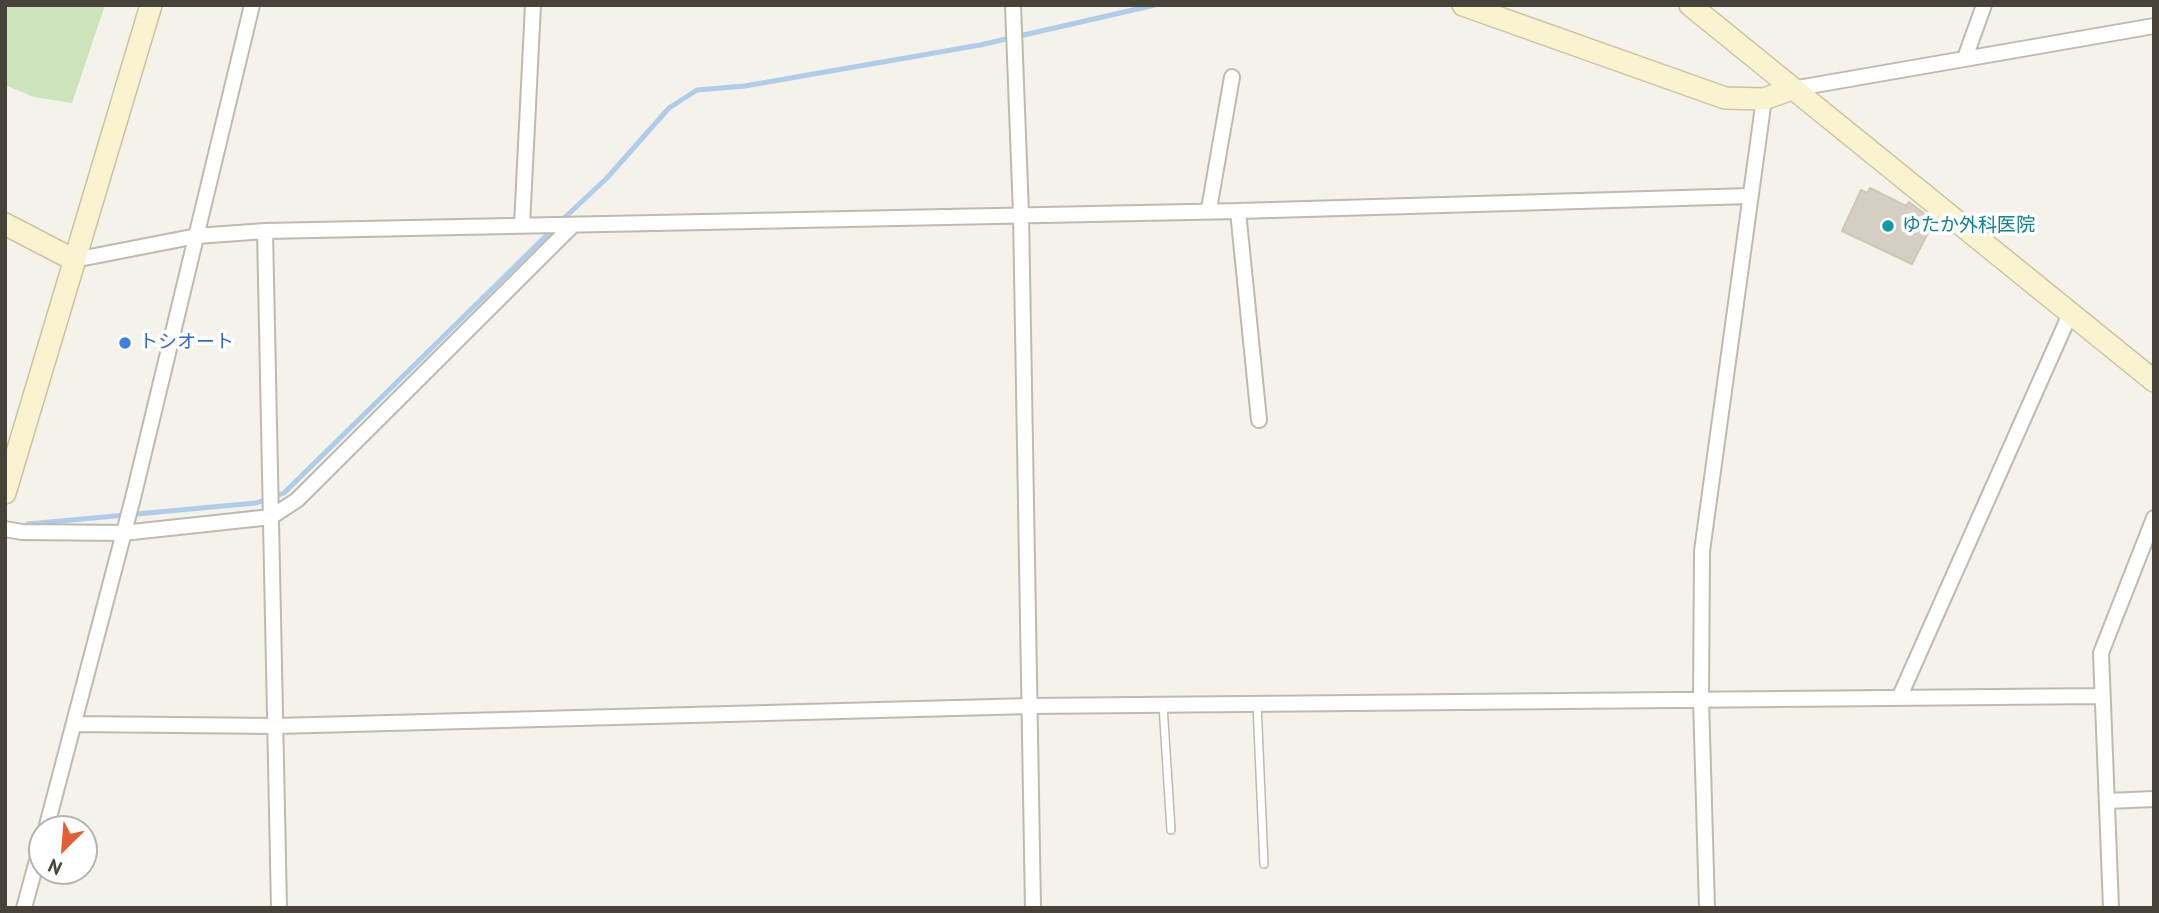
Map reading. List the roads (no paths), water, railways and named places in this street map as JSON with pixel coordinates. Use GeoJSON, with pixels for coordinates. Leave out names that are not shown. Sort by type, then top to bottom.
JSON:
{"type":"FeatureCollection","features":[{"type":"Feature","properties":{"kind":"street"},"geometry":{"type":"LineString","coordinates":[[5,493],[151,5]]}},
{"type":"Feature","properties":{"kind":"street"},"geometry":{"type":"LineString","coordinates":[[50,815],[132,498],[252,5]]}},
{"type":"Feature","properties":{"kind":"street"},"geometry":{"type":"LineString","coordinates":[[522,225],[533,5]]}},
{"type":"Feature","properties":{"kind":"street"},"geometry":{"type":"LineString","coordinates":[[1013,5],[1021,214],[1033,908]]}},
{"type":"Feature","properties":{"kind":"street"},"geometry":{"type":"LineString","coordinates":[[1463,5],[1725,98],[1765,99],[1792,89],[2154,26]]}},
{"type":"Feature","properties":{"kind":"street"},"geometry":{"type":"LineString","coordinates":[[1690,5],[2154,381]]}},
{"type":"Feature","properties":{"kind":"street"},"geometry":{"type":"LineString","coordinates":[[1965,58],[1984,5]]}},
{"type":"Feature","properties":{"kind":"street"},"geometry":{"type":"LineString","coordinates":[[1209,209],[1232,77]]}},
{"type":"Feature","properties":{"kind":"street"},"geometry":{"type":"LineString","coordinates":[[1707,908],[1701,699],[1702,551],[1765,99]]}},
{"type":"Feature","properties":{"kind":"street"},"geometry":{"type":"LineString","coordinates":[[5,224],[74,260],[197,236],[265,231],[1209,209],[1238,211],[1750,196]]}},
{"type":"Feature","properties":{"kind":"street"},"geometry":{"type":"LineString","coordinates":[[1238,211],[1259,420]]}},
{"type":"Feature","properties":{"kind":"street"},"geometry":{"type":"LineString","coordinates":[[5,529],[22,532],[124,530],[271,513],[297,500],[569,225]]}},
{"type":"Feature","properties":{"kind":"street"},"geometry":{"type":"LineString","coordinates":[[265,231],[279,908]]}},
{"type":"Feature","properties":{"kind":"street"},"geometry":{"type":"LineString","coordinates":[[1900,696],[2070,314]]}},
{"type":"Feature","properties":{"kind":"street"},"geometry":{"type":"LineString","coordinates":[[2111,908],[2101,653],[2154,518]]}},
{"type":"Feature","properties":{"kind":"street"},"geometry":{"type":"LineString","coordinates":[[75,724],[276,726],[1030,706],[2102,696]]}},
{"type":"Feature","properties":{"kind":"street"},"geometry":{"type":"LineString","coordinates":[[2107,801],[2154,799]]}},
{"type":"Feature","properties":{"kind":"street"},"geometry":{"type":"LineString","coordinates":[[24,908],[30,885]]}},
{"type":"Feature","properties":{"kind":"lane"},"geometry":{"type":"LineString","coordinates":[[1257,704],[1264,864]]}},
{"type":"Feature","properties":{"kind":"lane"},"geometry":{"type":"LineString","coordinates":[[1163,705],[1171,830]]}},
{"type":"Feature","properties":{"kind":"waterway"},"geometry":{"type":"LineString","coordinates":[[561,221],[607,178],[669,108],[697,90],[745,86],[980,45],[1155,5]]}},
{"type":"Feature","properties":{"kind":"waterway"},"geometry":{"type":"LineString","coordinates":[[28,524],[256,503],[284,493],[554,228]]}},
{"type":"Feature","properties":{"kind":"place","name":"ゆたか外科医院"},"geometry":{"type":"Point","coordinates":[1888,226]}},
{"type":"Feature","properties":{"kind":"place","name":"トシオート"},"geometry":{"type":"Point","coordinates":[125,343]}}]}
